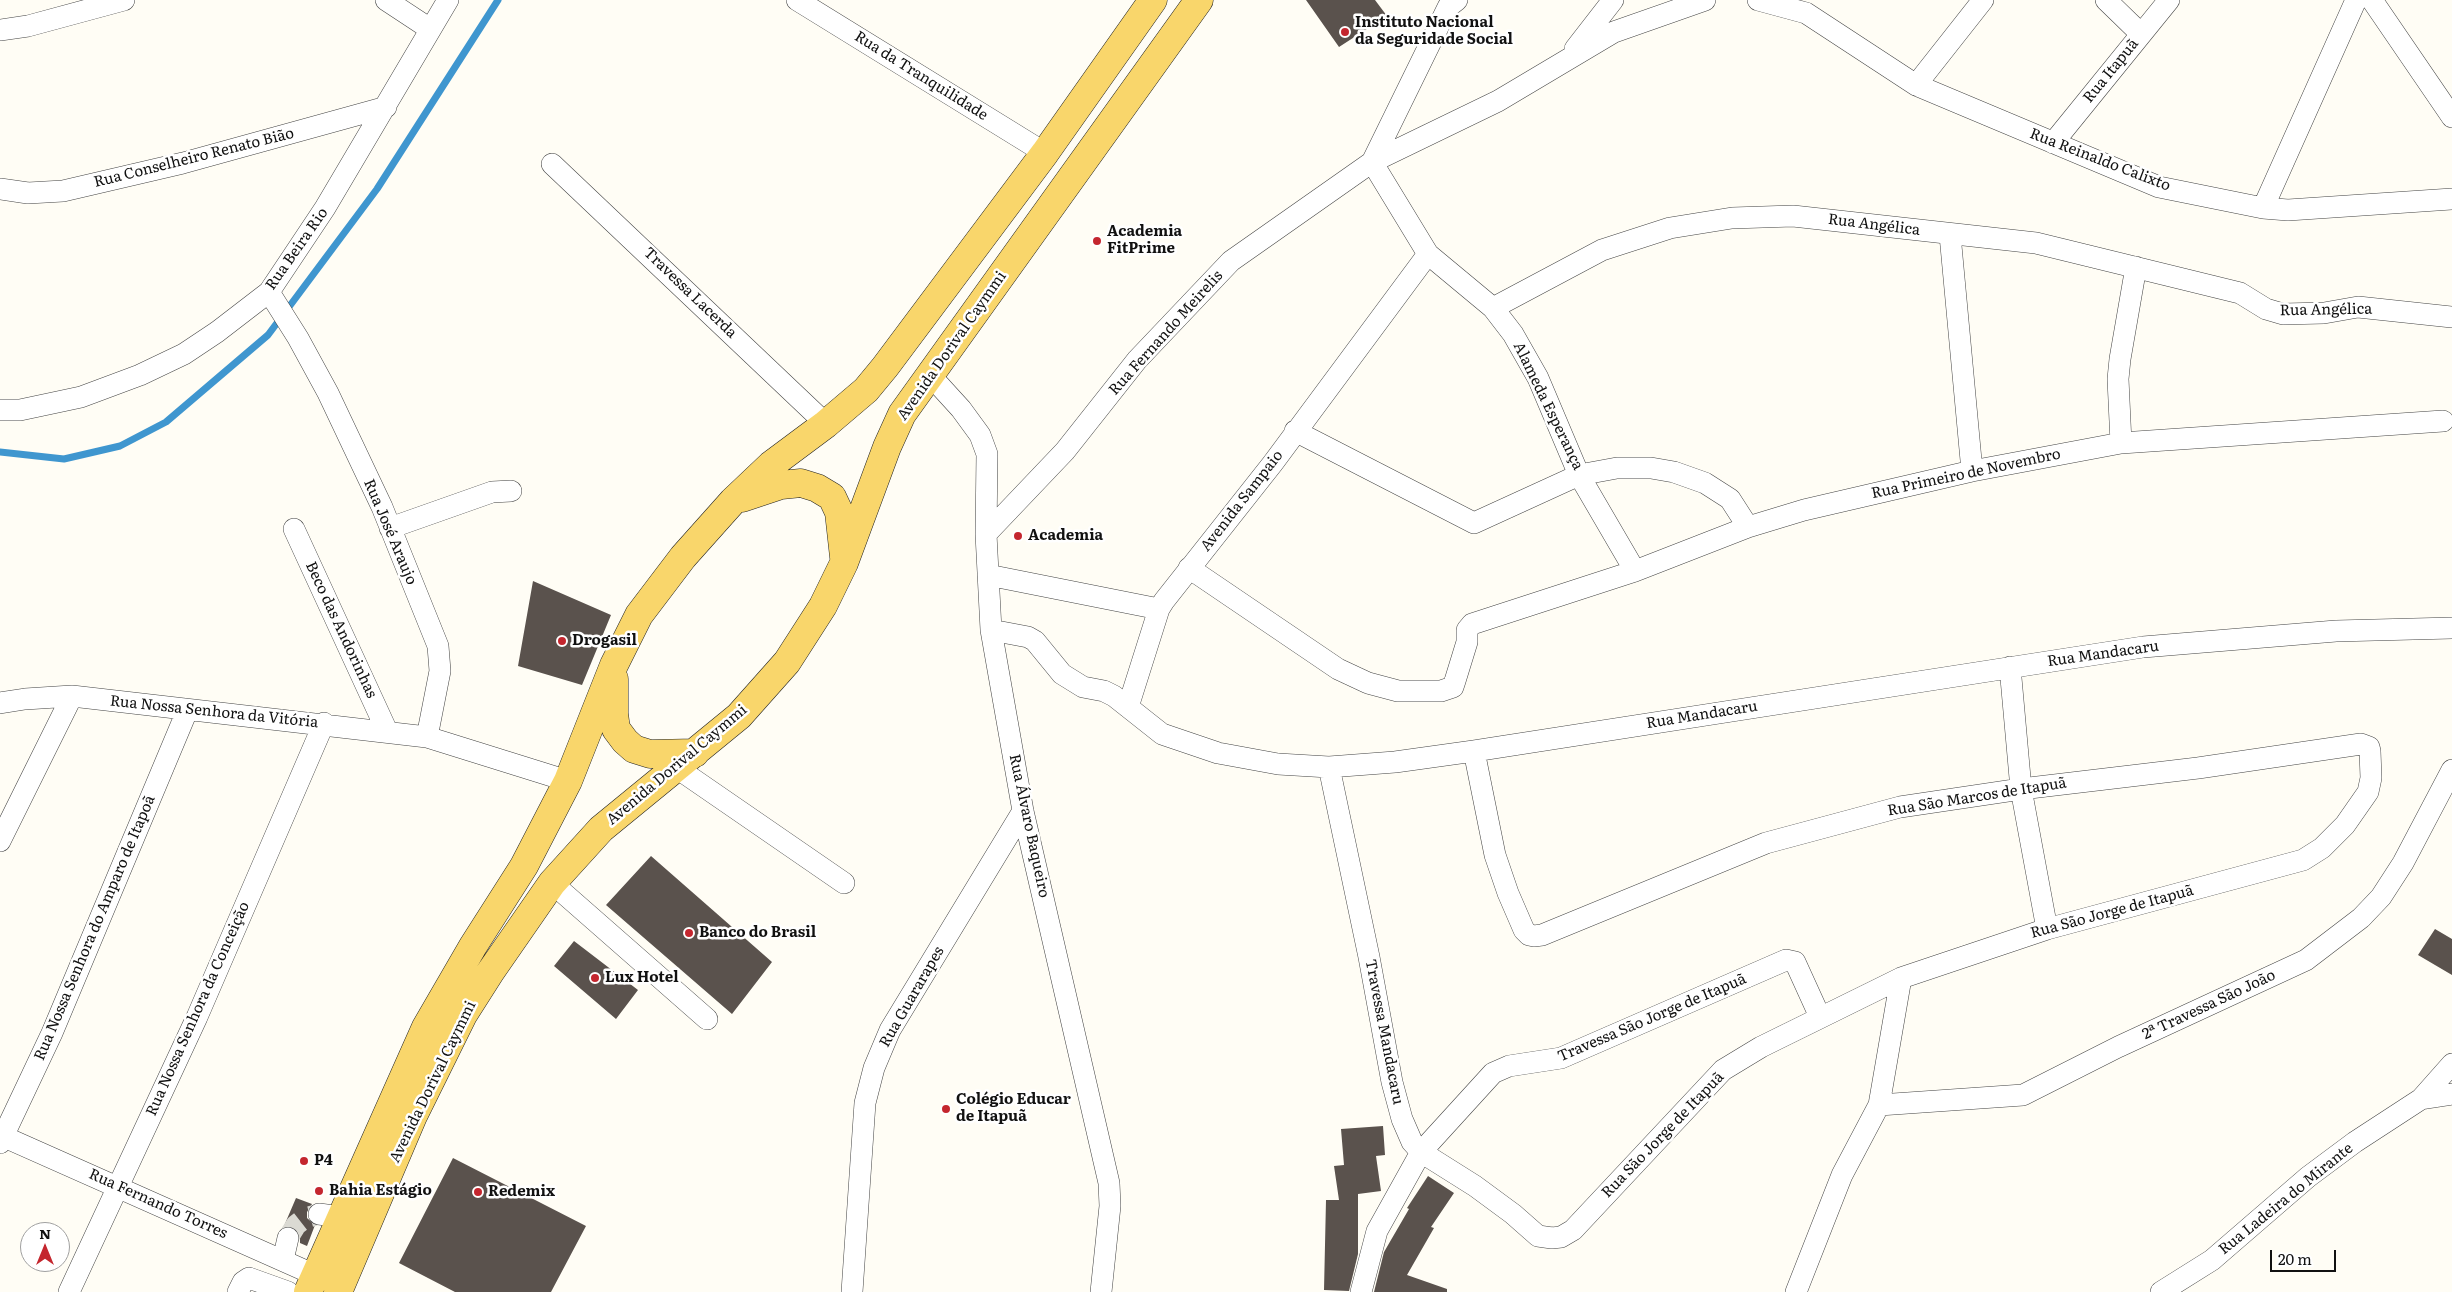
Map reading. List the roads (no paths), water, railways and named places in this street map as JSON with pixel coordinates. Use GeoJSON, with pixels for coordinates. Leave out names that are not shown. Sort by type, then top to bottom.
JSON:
{"type":"FeatureCollection","features":[{"type":"Feature","properties":{"kind":"main road","name":"Avenida Dorival Caymmi"},"geometry":{"type":"LineString","coordinates":[[311,1283],[330,1215],[426,1027],[473,946],[524,866],[568,781],[614,665],[639,615],[683,556],[733,501],[771,465],[826,424],[866,390],[1045,153],[1153,0]]}},
{"type":"Feature","properties":{"kind":"main road","name":"Avenida Dorival Caymmi"},"geometry":{"type":"LineString","coordinates":[[338,1292],[413,1116],[463,1015],[552,883],[601,829],[739,716],[787,662],[823,606],[844,564],[887,447],[902,414],[1199,0]]}},
{"type":"Feature","properties":{"kind":"main road"},"geometry":{"type":"LineString","coordinates":[[733,501],[781,485],[800,483],[817,488],[832,497],[838,512],[844,564]]}},
{"type":"Feature","properties":{"kind":"main road"},"geometry":{"type":"LineString","coordinates":[[614,665],[614,714],[616,728],[625,741],[634,749],[650,754],[686,760]]}},
{"type":"Feature","properties":{"kind":"street"},"geometry":{"type":"LineString","coordinates":[[0,30],[28,26],[124,0]]}},
{"type":"Feature","properties":{"kind":"street"},"geometry":{"type":"LineString","coordinates":[[386,0],[430,30]]}},
{"type":"Feature","properties":{"kind":"street","name":"Rua Beira Rio"},"geometry":{"type":"LineString","coordinates":[[0,410],[20,410],[81,397],[140,375],[184,354],[273,298],[448,0]]}},
{"type":"Feature","properties":{"kind":"street","name":"Rua da Tranquilidade"},"geometry":{"type":"LineString","coordinates":[[797,0],[1045,153]]}},
{"type":"Feature","properties":{"kind":"street"},"geometry":{"type":"LineString","coordinates":[[1565,61],[1613,0]]}},
{"type":"Feature","properties":{"kind":"street","name":"Rua Fernando Meirelis"},"geometry":{"type":"LineString","coordinates":[[986,534],[1065,451],[1137,360],[1231,261],[1372,162],[1498,101],[1614,32],[1705,0]]}},
{"type":"Feature","properties":{"kind":"street","name":"Rua Reinaldo Calixto"},"geometry":{"type":"LineString","coordinates":[[1758,0],[1810,7],[1916,85],[2159,186],[2263,208],[2288,210],[2452,199]]}},
{"type":"Feature","properties":{"kind":"street"},"geometry":{"type":"LineString","coordinates":[[1916,85],[1983,0]]}},
{"type":"Feature","properties":{"kind":"street"},"geometry":{"type":"LineString","coordinates":[[2106,0],[2142,34]]}},
{"type":"Feature","properties":{"kind":"street","name":"Rua Itapuã"},"geometry":{"type":"LineString","coordinates":[[2053,143],[2169,0]]}},
{"type":"Feature","properties":{"kind":"street"},"geometry":{"type":"LineString","coordinates":[[2263,208],[2356,0]]}},
{"type":"Feature","properties":{"kind":"street"},"geometry":{"type":"LineString","coordinates":[[2372,0],[2452,117]]}},
{"type":"Feature","properties":{"kind":"street"},"geometry":{"type":"LineString","coordinates":[[1449,2],[1372,162],[1428,254],[1493,308]]}},
{"type":"Feature","properties":{"kind":"street","name":"Rua Conselheiro Renato Bião"},"geometry":{"type":"LineString","coordinates":[[0,189],[28,193],[63,190],[183,163],[386,107]]}},
{"type":"Feature","properties":{"kind":"street","name":"Travessa Lacerda"},"geometry":{"type":"LineString","coordinates":[[552,164],[826,424]]}},
{"type":"Feature","properties":{"kind":"street","name":"Rua Angélica"},"geometry":{"type":"LineString","coordinates":[[1493,308],[1602,250],[1670,228],[1732,218],[1793,216],[1950,235],[2036,243],[2240,293],[2266,309],[2283,314],[2324,312],[2358,307],[2452,317]]}},
{"type":"Feature","properties":{"kind":"street"},"geometry":{"type":"LineString","coordinates":[[1950,235],[1972,471]]}},
{"type":"Feature","properties":{"kind":"street","name":"Avenida Sampaio"},"geometry":{"type":"LineString","coordinates":[[1128,707],[1159,609],[1189,568],[1273,463],[1428,254]]}},
{"type":"Feature","properties":{"kind":"street"},"geometry":{"type":"LineString","coordinates":[[2121,442],[2120,359],[2136,267]]}},
{"type":"Feature","properties":{"kind":"street","name":"Rua José Araujo"},"geometry":{"type":"LineString","coordinates":[[273,298],[298,338],[328,393],[390,528],[438,646],[440,671],[427,737]]}},
{"type":"Feature","properties":{"kind":"street","name":"Alameda Esperança"},"geometry":{"type":"LineString","coordinates":[[1493,308],[1513,334],[1538,378],[1579,475],[1617,468],[1651,468],[1674,472],[1706,484],[1730,499],[1748,527]]}},
{"type":"Feature","properties":{"kind":"street","name":"Rua Álvaro Baqueiro"},"geometry":{"type":"LineString","coordinates":[[930,375],[961,409],[980,435],[987,454],[986,534],[991,630],[1023,811],[1109,1182],[1110,1206],[1101,1292]]}},
{"type":"Feature","properties":{"kind":"street","name":"Rua Primeiro de Novembro"},"geometry":{"type":"LineString","coordinates":[[1189,568],[1338,669],[1368,682],[1398,690],[1441,691],[1452,686],[1467,642],[1468,627],[1635,571],[1748,527],[1804,510],[1972,471],[2121,442],[2443,421]]}},
{"type":"Feature","properties":{"kind":"street"},"geometry":{"type":"LineString","coordinates":[[1295,431],[1474,523],[1579,475],[1635,571]]}},
{"type":"Feature","properties":{"kind":"street"},"geometry":{"type":"LineString","coordinates":[[390,528],[492,492],[511,491]]}},
{"type":"Feature","properties":{"kind":"street","name":"Beco das Andorinhas"},"geometry":{"type":"LineString","coordinates":[[294,529],[387,732]]}},
{"type":"Feature","properties":{"kind":"street"},"geometry":{"type":"LineString","coordinates":[[988,575],[1159,609]]}},
{"type":"Feature","properties":{"kind":"street","name":"Rua Mandacaru"},"geometry":{"type":"LineString","coordinates":[[991,630],[1028,636],[1035,641],[1062,674],[1083,686],[1104,690],[1162,734],[1218,753],[1278,764],[1329,766],[1395,762],[1474,751],[2143,647],[2336,631],[2452,628]]}},
{"type":"Feature","properties":{"kind":"street"},"geometry":{"type":"LineString","coordinates":[[2010,667],[2021,789],[2047,929]]}},
{"type":"Feature","properties":{"kind":"street"},"geometry":{"type":"LineString","coordinates":[[0,841],[72,696]]}},
{"type":"Feature","properties":{"kind":"street","name":"Rua Nossa Senhora da Vitória"},"geometry":{"type":"LineString","coordinates":[[0,703],[72,696],[187,711],[324,723],[427,737],[568,781]]}},
{"type":"Feature","properties":{"kind":"street","name":"Rua Nossa Senhora do Amparo de Itapoã"},"geometry":{"type":"LineString","coordinates":[[1,1138],[52,1033],[187,711]]}},
{"type":"Feature","properties":{"kind":"street","name":"Rua Nossa Senhora da Conceição"},"geometry":{"type":"LineString","coordinates":[[69,1292],[197,1017],[324,723]]}},
{"type":"Feature","properties":{"kind":"street","name":"Rua São Marcos de Itapuã"},"geometry":{"type":"LineString","coordinates":[[1474,751],[1495,855],[1508,893],[1524,930],[1534,936],[1766,843],[1900,807],[2021,789],[2198,768],[2362,744],[2369,747],[2372,778],[2368,792],[2345,825],[2322,848]]}},
{"type":"Feature","properties":{"kind":"street"},"geometry":{"type":"LineString","coordinates":[[686,760],[844,883]]}},
{"type":"Feature","properties":{"kind":"street","name":"Travessa Mandacaru"},"geometry":{"type":"LineString","coordinates":[[1329,766],[1370,957],[1392,1082],[1402,1119],[1412,1142],[1421,1152],[1475,1186],[1514,1214],[1538,1236]]}},
{"type":"Feature","properties":{"kind":"street","name":"2ª Travessa São João"},"geometry":{"type":"LineString","coordinates":[[1879,1105],[2023,1095],[2118,1047],[2306,960],[2361,918],[2381,897],[2403,863],[2452,770]]}},
{"type":"Feature","properties":{"kind":"street","name":"Rua Guararapes"},"geometry":{"type":"LineString","coordinates":[[852,1292],[865,1103],[874,1068],[890,1030],[1023,811]]}},
{"type":"Feature","properties":{"kind":"street","name":"Rua São Jorge de Itapuã"},"geometry":{"type":"LineString","coordinates":[[1538,1236],[1562,1237],[1573,1230],[1723,1070],[1761,1047],[1820,1017],[1901,978],[2047,929],[2303,860],[2322,848]]}},
{"type":"Feature","properties":{"kind":"street"},"geometry":{"type":"LineString","coordinates":[[552,883],[707,1018]]}},
{"type":"Feature","properties":{"kind":"street","name":"Travessa São Jorge de Itapuã"},"geometry":{"type":"LineString","coordinates":[[1421,1152],[1493,1073],[1500,1069],[1562,1058],[1786,960],[1795,962],[1820,1017]]}},
{"type":"Feature","properties":{"kind":"street"},"geometry":{"type":"LineString","coordinates":[[1796,1292],[1842,1175],[1879,1105],[1901,978]]}},
{"type":"Feature","properties":{"kind":"street","name":"Rua Ladeira do Mirante"},"geometry":{"type":"LineString","coordinates":[[2161,1292],[2212,1260],[2308,1178],[2355,1142],[2420,1099],[2452,1064]]}},
{"type":"Feature","properties":{"kind":"street"},"geometry":{"type":"LineString","coordinates":[[2420,1099],[2452,1094]]}},
{"type":"Feature","properties":{"kind":"street","name":"Rua Fernando Torres"},"geometry":{"type":"LineString","coordinates":[[1,1138],[118,1186],[283,1260],[311,1283]]}},
{"type":"Feature","properties":{"kind":"street"},"geometry":{"type":"LineString","coordinates":[[1361,1292],[1377,1231],[1421,1152]]}},
{"type":"Feature","properties":{"kind":"street"},"geometry":{"type":"LineString","coordinates":[[283,1260],[288,1238]]}},
{"type":"Feature","properties":{"kind":"street"},"geometry":{"type":"LineString","coordinates":[[238,1292],[243,1282],[249,1278],[288,1292]]}},
{"type":"Feature","properties":{"kind":"waterway"},"geometry":{"type":"LineString","coordinates":[[0,452],[64,459],[120,446],[166,422],[268,335],[377,189],[498,0]]}},
{"type":"Feature","properties":{"kind":"tunnel"},"geometry":{"type":"LineString","coordinates":[[288,1238],[296,1225],[305,1218],[319,1214]]}},
{"type":"Feature","properties":{"kind":"place","name":"Instituto Nacional da Seguridade Social"},"geometry":{"type":"Point","coordinates":[1345,32]}},
{"type":"Feature","properties":{"kind":"place","name":"Academia FitPrime"},"geometry":{"type":"Point","coordinates":[1097,241]}},
{"type":"Feature","properties":{"kind":"place","name":"Academia"},"geometry":{"type":"Point","coordinates":[1018,536]}},
{"type":"Feature","properties":{"kind":"place","name":"Drogasil"},"geometry":{"type":"Point","coordinates":[562,641]}},
{"type":"Feature","properties":{"kind":"place","name":"Banco do Brasil"},"geometry":{"type":"Point","coordinates":[689,933]}},
{"type":"Feature","properties":{"kind":"place","name":"Lux Hotel"},"geometry":{"type":"Point","coordinates":[595,978]}},
{"type":"Feature","properties":{"kind":"place","name":"Colégio Educar de Itapuã"},"geometry":{"type":"Point","coordinates":[946,1109]}},
{"type":"Feature","properties":{"kind":"place","name":"P4"},"geometry":{"type":"Point","coordinates":[304,1161]}},
{"type":"Feature","properties":{"kind":"place","name":"Bahia Estágio"},"geometry":{"type":"Point","coordinates":[319,1191]}},
{"type":"Feature","properties":{"kind":"place","name":"Redemix"},"geometry":{"type":"Point","coordinates":[478,1192]}}]}
